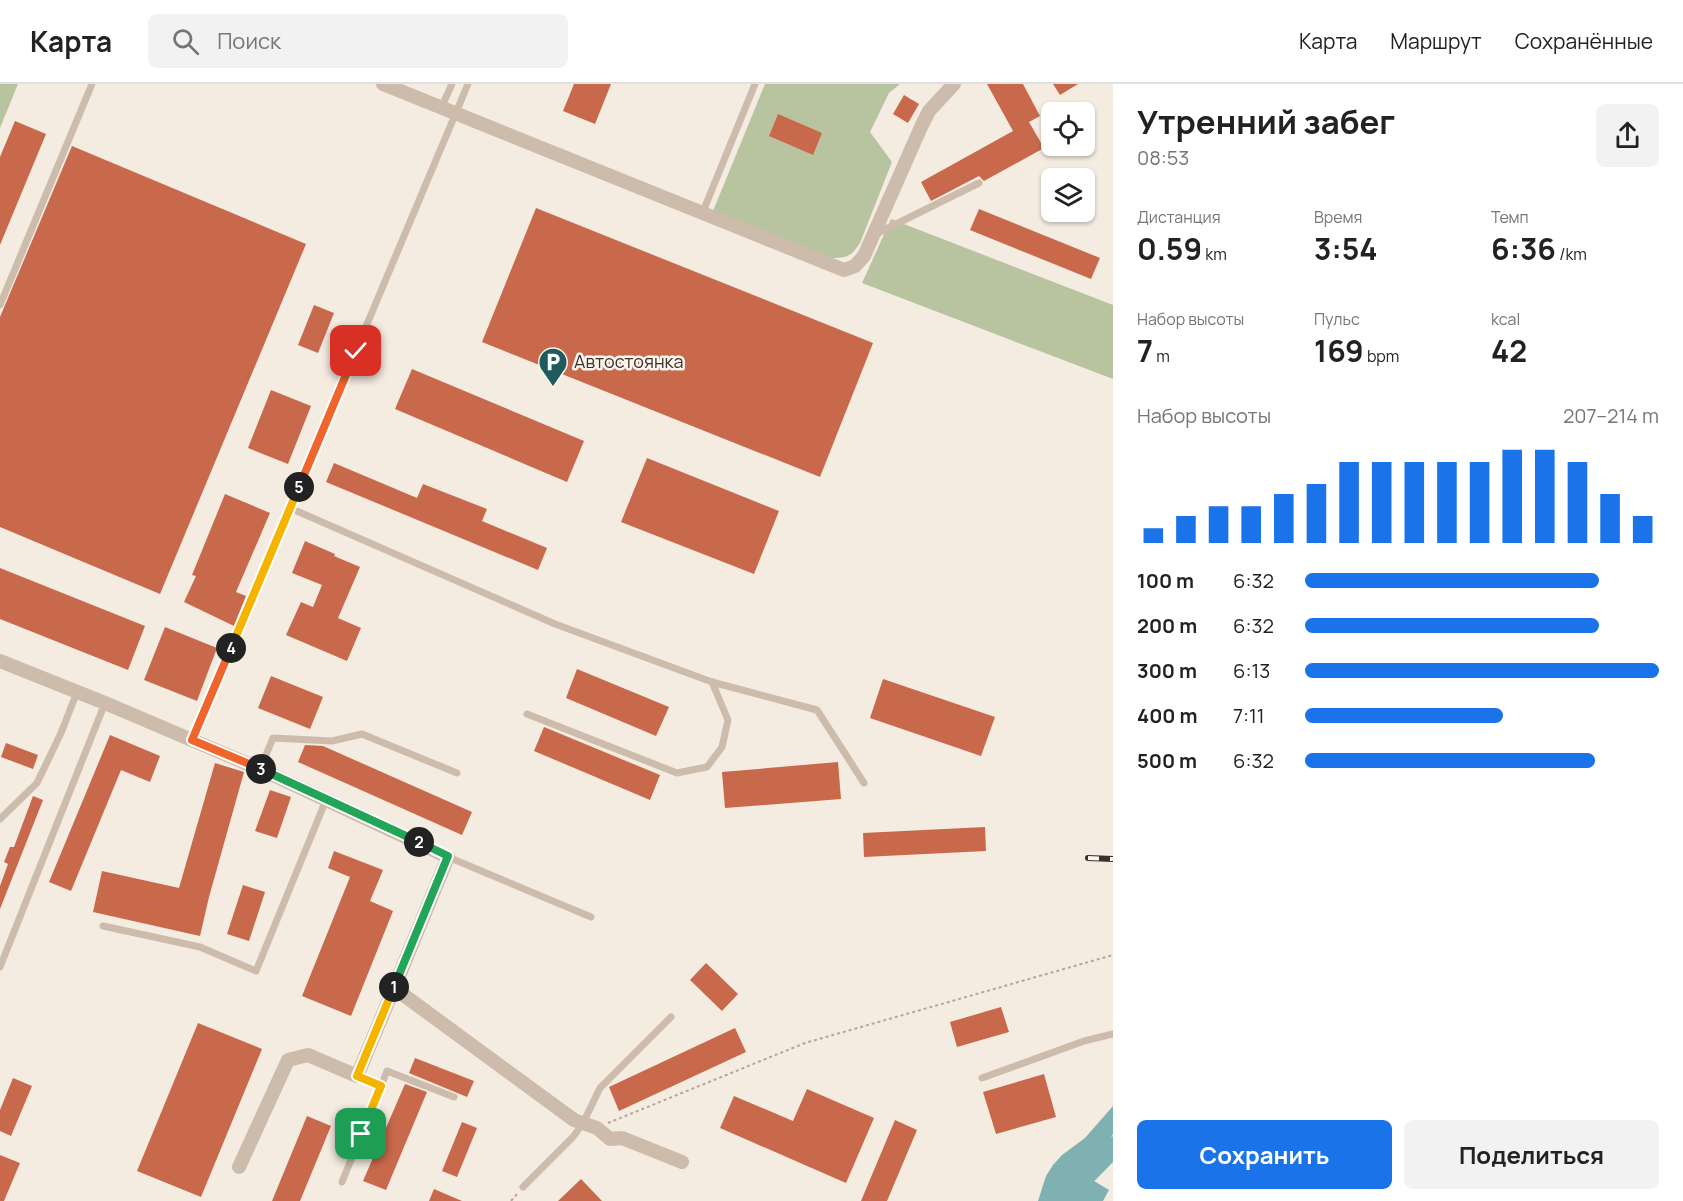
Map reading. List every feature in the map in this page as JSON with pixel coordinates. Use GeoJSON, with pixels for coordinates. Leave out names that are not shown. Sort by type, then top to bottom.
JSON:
{"type":"FeatureCollection","features":[{"type":"Feature","properties":{"kind":"street"},"geometry":{"type":"LineString","coordinates":[[384,84],[844,270],[855,266],[864,256],[921,126],[929,111],[954,84]]}},
{"type":"Feature","properties":{"kind":"street"},"geometry":{"type":"LineString","coordinates":[[0,661],[260,769],[448,856],[357,1076],[308,1055],[288,1060],[239,1167]]}},
{"type":"Feature","properties":{"kind":"street"},"geometry":{"type":"LineString","coordinates":[[394,988],[574,1120],[597,1128],[610,1139],[622,1138],[682,1162]]}},
{"type":"Feature","properties":{"kind":"lane"},"geometry":{"type":"LineString","coordinates":[[0,305],[92,84]]}},
{"type":"Feature","properties":{"kind":"lane"},"geometry":{"type":"LineString","coordinates":[[441,108],[452,84]]}},
{"type":"Feature","properties":{"kind":"lane"},"geometry":{"type":"LineString","coordinates":[[192,740],[468,84]]}},
{"type":"Feature","properties":{"kind":"lane"},"geometry":{"type":"LineString","coordinates":[[702,214],[755,84]]}},
{"type":"Feature","properties":{"kind":"lane"},"geometry":{"type":"LineString","coordinates":[[874,235],[979,183]]}},
{"type":"Feature","properties":{"kind":"lane"},"geometry":{"type":"LineString","coordinates":[[290,508],[555,624],[712,682],[817,710],[864,783]]}},
{"type":"Feature","properties":{"kind":"lane"},"geometry":{"type":"LineString","coordinates":[[527,714],[676,772],[697,769],[707,767],[722,747],[728,720],[712,682]]}},
{"type":"Feature","properties":{"kind":"lane"},"geometry":{"type":"LineString","coordinates":[[0,819],[37,783],[61,733],[77,692]]}},
{"type":"Feature","properties":{"kind":"lane"},"geometry":{"type":"LineString","coordinates":[[0,968],[105,703]]}},
{"type":"Feature","properties":{"kind":"lane"},"geometry":{"type":"LineString","coordinates":[[260,769],[273,738],[332,741],[362,734],[457,773]]}},
{"type":"Feature","properties":{"kind":"lane"},"geometry":{"type":"LineString","coordinates":[[103,926],[200,947],[256,971],[327,799]]}},
{"type":"Feature","properties":{"kind":"lane"},"geometry":{"type":"LineString","coordinates":[[448,856],[591,916]]}},
{"type":"Feature","properties":{"kind":"lane"},"geometry":{"type":"LineString","coordinates":[[523,1187],[573,1137],[583,1123],[600,1088],[671,1017]]}},
{"type":"Feature","properties":{"kind":"lane"},"geometry":{"type":"LineString","coordinates":[[982,1078],[1084,1041],[1113,1034]]}},
{"type":"Feature","properties":{"kind":"lane"},"geometry":{"type":"LineString","coordinates":[[342,1182],[387,1071],[454,1097]]}},
{"type":"Feature","properties":{"kind":"lane"},"geometry":{"type":"LineString","coordinates":[[357,1076],[381,1086]]}},
{"type":"Feature","properties":{"kind":"path"},"geometry":{"type":"LineString","coordinates":[[597,1128],[805,1042],[1113,955]]}},
{"type":"Feature","properties":{"kind":"green space"},"geometry":{"type":"Polygon","coordinates":[[[0,84],[18,84],[0,128],[0,84]]]}},
{"type":"Feature","properties":{"kind":"green space"},"geometry":{"type":"Polygon","coordinates":[[[765,84],[900,84],[889,93],[870,132],[892,162],[860,243],[849,255],[832,258],[713,211],[765,84]]]}},
{"type":"Feature","properties":{"kind":"green space"},"geometry":{"type":"Polygon","coordinates":[[[891,219],[1113,305],[1113,379],[862,283],[891,219]]]}},
{"type":"Feature","properties":{"kind":"water"},"geometry":{"type":"Polygon","coordinates":[[[1113,1106],[1113,1134],[1079,1172],[1109,1190],[1103,1201],[1038,1201],[1046,1176],[1053,1165],[1062,1155],[1085,1138],[1113,1106]]]}},
{"type":"Feature","properties":{"kind":"building"},"geometry":{"type":"Polygon","coordinates":[[[574,84],[611,84],[595,124],[563,111],[574,84]]]}},
{"type":"Feature","properties":{"kind":"building"},"geometry":{"type":"Polygon","coordinates":[[[987,84],[1023,84],[1040,116],[1029,122],[1041,143],[1041,150],[984,181],[979,176],[931,201],[921,182],[1013,131],[987,84]]]}},
{"type":"Feature","properties":{"kind":"building"},"geometry":{"type":"Polygon","coordinates":[[[1053,84],[1078,84],[1060,95],[1053,84]]]}},
{"type":"Feature","properties":{"kind":"building"},"geometry":{"type":"Polygon","coordinates":[[[904,95],[919,104],[908,123],[893,114],[904,95]]]}},
{"type":"Feature","properties":{"kind":"building"},"geometry":{"type":"Polygon","coordinates":[[[778,114],[822,133],[813,155],[769,136],[778,114]]]}},
{"type":"Feature","properties":{"kind":"building"},"geometry":{"type":"Polygon","coordinates":[[[15,121],[46,134],[0,245],[0,157],[15,121]]]}},
{"type":"Feature","properties":{"kind":"building"},"geometry":{"type":"Polygon","coordinates":[[[72,146],[306,244],[160,594],[0,527],[0,317],[72,146]]]}},
{"type":"Feature","properties":{"kind":"building"},"geometry":{"type":"Polygon","coordinates":[[[536,208],[873,343],[820,477],[482,342],[536,208]]]}},
{"type":"Feature","properties":{"kind":"building"},"geometry":{"type":"Polygon","coordinates":[[[979,209],[1100,258],[1091,279],[970,230],[979,209]]]}},
{"type":"Feature","properties":{"kind":"building"},"geometry":{"type":"Polygon","coordinates":[[[314,305],[334,313],[318,353],[298,345],[314,305]]]}},
{"type":"Feature","properties":{"kind":"building"},"geometry":{"type":"Polygon","coordinates":[[[412,369],[584,441],[567,482],[395,409],[412,369]]]}},
{"type":"Feature","properties":{"kind":"building"},"geometry":{"type":"Polygon","coordinates":[[[271,390],[311,406],[288,464],[248,448],[271,390]]]}},
{"type":"Feature","properties":{"kind":"building"},"geometry":{"type":"Polygon","coordinates":[[[647,458],[779,511],[754,574],[621,522],[647,458]]]}},
{"type":"Feature","properties":{"kind":"building"},"geometry":{"type":"Polygon","coordinates":[[[334,463],[417,498],[423,484],[487,509],[482,521],[547,548],[538,570],[326,482],[334,463]]]}},
{"type":"Feature","properties":{"kind":"building"},"geometry":{"type":"Polygon","coordinates":[[[225,494],[270,513],[236,592],[246,596],[234,626],[184,602],[196,576],[192,575],[225,494]]]}},
{"type":"Feature","properties":{"kind":"building"},"geometry":{"type":"Polygon","coordinates":[[[305,541],[360,567],[338,618],[361,628],[347,661],[286,635],[301,602],[313,607],[322,585],[292,573],[305,541]]]}},
{"type":"Feature","properties":{"kind":"building"},"geometry":{"type":"Polygon","coordinates":[[[0,568],[145,626],[128,670],[0,619],[0,568]]]}},
{"type":"Feature","properties":{"kind":"building"},"geometry":{"type":"Polygon","coordinates":[[[165,627],[217,648],[197,701],[144,680],[165,627]]]}},
{"type":"Feature","properties":{"kind":"building"},"geometry":{"type":"Polygon","coordinates":[[[577,669],[669,707],[656,736],[566,698],[577,669]]]}},
{"type":"Feature","properties":{"kind":"building"},"geometry":{"type":"Polygon","coordinates":[[[271,676],[323,697],[310,729],[258,708],[271,676]]]}},
{"type":"Feature","properties":{"kind":"building"},"geometry":{"type":"Polygon","coordinates":[[[883,679],[995,717],[981,756],[870,718],[883,679]]]}},
{"type":"Feature","properties":{"kind":"building"},"geometry":{"type":"Polygon","coordinates":[[[544,727],[660,775],[650,800],[534,751],[544,727]]]}},
{"type":"Feature","properties":{"kind":"building"},"geometry":{"type":"Polygon","coordinates":[[[110,735],[160,756],[150,782],[121,770],[71,891],[49,882],[110,735]]]}},
{"type":"Feature","properties":{"kind":"building"},"geometry":{"type":"Polygon","coordinates":[[[6,743],[38,755],[33,769],[1,757],[6,743]]]}},
{"type":"Feature","properties":{"kind":"building"},"geometry":{"type":"Polygon","coordinates":[[[305,745],[323,746],[472,812],[462,835],[298,762],[305,745]]]}},
{"type":"Feature","properties":{"kind":"building"},"geometry":{"type":"Polygon","coordinates":[[[838,762],[841,799],[725,808],[722,772],[838,762]]]}},
{"type":"Feature","properties":{"kind":"building"},"geometry":{"type":"Polygon","coordinates":[[[215,763],[244,772],[200,936],[93,912],[102,871],[179,888],[215,763]]]}},
{"type":"Feature","properties":{"kind":"building"},"geometry":{"type":"Polygon","coordinates":[[[270,790],[291,797],[277,838],[255,831],[270,790]]]}},
{"type":"Feature","properties":{"kind":"building"},"geometry":{"type":"Polygon","coordinates":[[[33,796],[43,800],[0,909],[0,886],[8,864],[4,862],[10,847],[14,847],[33,796]]]}},
{"type":"Feature","properties":{"kind":"building"},"geometry":{"type":"Polygon","coordinates":[[[985,827],[986,851],[864,857],[863,833],[985,827]]]}},
{"type":"Feature","properties":{"kind":"building"},"geometry":{"type":"Polygon","coordinates":[[[334,851],[383,870],[370,901],[393,911],[351,1016],[302,996],[350,877],[328,868],[334,851]]]}},
{"type":"Feature","properties":{"kind":"building"},"geometry":{"type":"Polygon","coordinates":[[[243,885],[265,892],[249,941],[227,934],[243,885]]]}},
{"type":"Feature","properties":{"kind":"building"},"geometry":{"type":"Polygon","coordinates":[[[706,963],[738,994],[722,1011],[690,980],[706,963]]]}},
{"type":"Feature","properties":{"kind":"building"},"geometry":{"type":"Polygon","coordinates":[[[1001,1007],[1009,1032],[957,1047],[950,1022],[1001,1007]]]}},
{"type":"Feature","properties":{"kind":"building"},"geometry":{"type":"Polygon","coordinates":[[[198,1023],[262,1049],[201,1197],[137,1171],[198,1023]]]}},
{"type":"Feature","properties":{"kind":"building"},"geometry":{"type":"Polygon","coordinates":[[[735,1028],[746,1052],[619,1111],[609,1087],[735,1028]]]}},
{"type":"Feature","properties":{"kind":"building"},"geometry":{"type":"Polygon","coordinates":[[[415,1058],[474,1081],[467,1097],[409,1073],[415,1058]]]}},
{"type":"Feature","properties":{"kind":"building"},"geometry":{"type":"Polygon","coordinates":[[[1044,1074],[1056,1117],[996,1134],[983,1092],[1044,1074]]]}},
{"type":"Feature","properties":{"kind":"building"},"geometry":{"type":"Polygon","coordinates":[[[13,1078],[32,1086],[11,1136],[0,1131],[0,1110],[13,1078]]]}},
{"type":"Feature","properties":{"kind":"building"},"geometry":{"type":"Polygon","coordinates":[[[405,1084],[427,1092],[386,1190],[363,1181],[405,1084]]]}},
{"type":"Feature","properties":{"kind":"building"},"geometry":{"type":"Polygon","coordinates":[[[807,1089],[874,1118],[846,1183],[720,1128],[734,1096],[793,1121],[807,1089]]]}},
{"type":"Feature","properties":{"kind":"building"},"geometry":{"type":"Polygon","coordinates":[[[307,1116],[331,1126],[300,1201],[272,1201],[307,1116]]]}},
{"type":"Feature","properties":{"kind":"building"},"geometry":{"type":"Polygon","coordinates":[[[895,1120],[917,1130],[887,1201],[861,1201],[895,1120]]]}},
{"type":"Feature","properties":{"kind":"building"},"geometry":{"type":"Polygon","coordinates":[[[462,1122],[477,1128],[457,1177],[442,1171],[462,1122]]]}},
{"type":"Feature","properties":{"kind":"building"},"geometry":{"type":"Polygon","coordinates":[[[0,1155],[20,1163],[4,1201],[0,1201],[0,1155]]]}},
{"type":"Feature","properties":{"kind":"building"},"geometry":{"type":"Polygon","coordinates":[[[581,1179],[602,1201],[558,1201],[581,1179]]]}},
{"type":"Feature","properties":{"kind":"building"},"geometry":{"type":"Polygon","coordinates":[[[434,1189],[462,1201],[429,1201],[434,1189]]]}},
{"type":"Feature","properties":{"kind":"waterway"},"geometry":{"type":"LineString","coordinates":[[1067,1201],[1072,1189],[1113,1147]]}},
{"type":"Feature","properties":{"kind":"railway"},"geometry":{"type":"LineString","coordinates":[[1088,858],[1113,859]]}},
{"type":"Feature","properties":{"kind":"place","name":"Автостоянка"},"geometry":{"type":"Point","coordinates":[553,388]}},
{"type":"Feature","properties":{"kind":"route"},"geometry":{"type":"LineString","coordinates":[[356,351],[192,740],[327,799],[448,856],[357,1076],[381,1086],[361,1134]]}}]}
